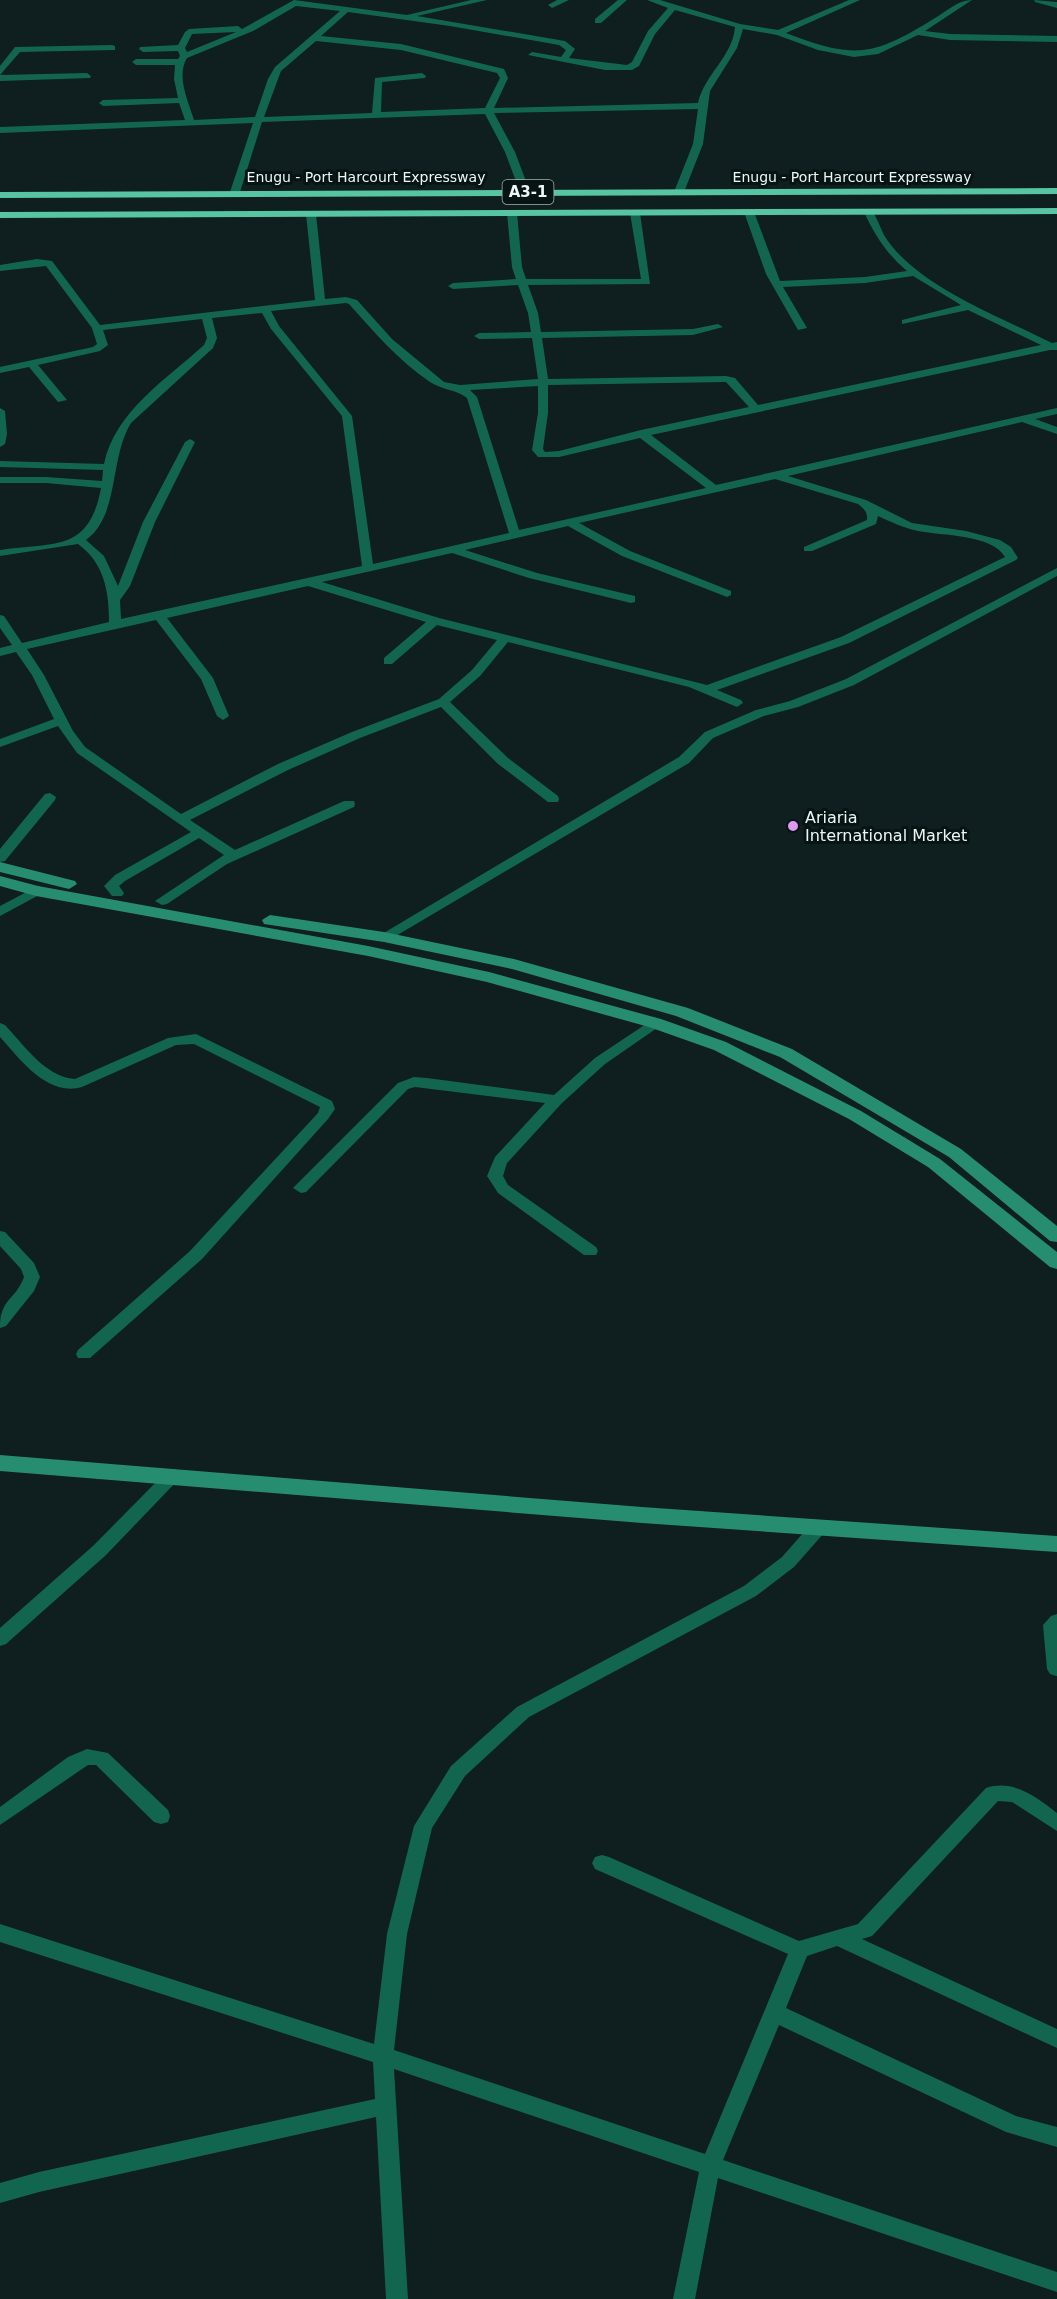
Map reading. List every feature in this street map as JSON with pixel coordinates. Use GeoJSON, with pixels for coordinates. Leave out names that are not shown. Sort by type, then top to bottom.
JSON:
{"type":"FeatureCollection","features":[{"type":"Feature","properties":{"kind":"highway","name":"Enugu - Port Harcourt Expressway"},"geometry":{"type":"LineString","coordinates":[[0,195],[235,192],[1057,191]]}},
{"type":"Feature","properties":{"kind":"highway","name":"A3-1"},"geometry":{"type":"LineString","coordinates":[[0,215],[1057,211]]}},
{"type":"Feature","properties":{"kind":"main road"},"geometry":{"type":"LineString","coordinates":[[0,867],[53,882],[384,937],[514,964],[671,1009],[786,1053],[914,1127],[955,1153],[1057,1236]]}},
{"type":"Feature","properties":{"kind":"main road"},"geometry":{"type":"LineString","coordinates":[[0,881],[36,891],[368,951],[479,975],[656,1023],[720,1046],[865,1121],[934,1163],[1057,1262]]}},
{"type":"Feature","properties":{"kind":"main road"},"geometry":{"type":"LineString","coordinates":[[0,1462],[818,1528],[1057,1544]]}},
{"type":"Feature","properties":{"kind":"street"},"geometry":{"type":"LineString","coordinates":[[399,17],[483,0]]}},
{"type":"Feature","properties":{"kind":"street"},"geometry":{"type":"LineString","coordinates":[[552,5],[565,0]]}},
{"type":"Feature","properties":{"kind":"street"},"geometry":{"type":"LineString","coordinates":[[598,21],[623,0]]}},
{"type":"Feature","properties":{"kind":"street"},"geometry":{"type":"LineString","coordinates":[[651,0],[739,26],[779,33],[840,52],[866,54],[915,32],[968,0]]}},
{"type":"Feature","properties":{"kind":"street"},"geometry":{"type":"LineString","coordinates":[[779,33],[856,0]]}},
{"type":"Feature","properties":{"kind":"street"},"geometry":{"type":"LineString","coordinates":[[1038,0],[1057,5]]}},
{"type":"Feature","properties":{"kind":"street"},"geometry":{"type":"LineString","coordinates":[[136,62],[181,56],[250,28],[298,2],[345,11],[562,42],[571,49],[563,60]]}},
{"type":"Feature","properties":{"kind":"street"},"geometry":{"type":"LineString","coordinates":[[532,55],[613,68],[629,68],[636,64],[651,33],[673,7]]}},
{"type":"Feature","properties":{"kind":"street"},"geometry":{"type":"LineString","coordinates":[[235,192],[256,121],[278,69],[345,11]]}},
{"type":"Feature","properties":{"kind":"street"},"geometry":{"type":"LineString","coordinates":[[679,192],[698,144],[701,106],[708,87],[737,39],[739,26]]}},
{"type":"Feature","properties":{"kind":"street"},"geometry":{"type":"LineString","coordinates":[[189,122],[178,72],[189,32],[250,28]]}},
{"type":"Feature","properties":{"kind":"street"},"geometry":{"type":"LineString","coordinates":[[915,32],[950,37],[1057,39]]}},
{"type":"Feature","properties":{"kind":"street"},"geometry":{"type":"LineString","coordinates":[[314,38],[401,47],[501,71],[504,78],[488,111]]}},
{"type":"Feature","properties":{"kind":"street"},"geometry":{"type":"LineString","coordinates":[[0,72],[18,49],[112,48]]}},
{"type":"Feature","properties":{"kind":"street"},"geometry":{"type":"LineString","coordinates":[[143,49],[181,56]]}},
{"type":"Feature","properties":{"kind":"street"},"geometry":{"type":"LineString","coordinates":[[0,78],[87,76]]}},
{"type":"Feature","properties":{"kind":"street"},"geometry":{"type":"LineString","coordinates":[[376,115],[378,80],[423,76]]}},
{"type":"Feature","properties":{"kind":"street"},"geometry":{"type":"LineString","coordinates":[[103,103],[184,100]]}},
{"type":"Feature","properties":{"kind":"street"},"geometry":{"type":"LineString","coordinates":[[0,130],[488,111],[701,106]]}},
{"type":"Feature","properties":{"kind":"street"},"geometry":{"type":"LineString","coordinates":[[488,111],[510,152],[525,192]]}},
{"type":"Feature","properties":{"kind":"street"},"geometry":{"type":"LineString","coordinates":[[749,212],[776,284],[802,328]]}},
{"type":"Feature","properties":{"kind":"street"},"geometry":{"type":"LineString","coordinates":[[869,212],[886,247],[914,273],[971,306],[1055,347]]}},
{"type":"Feature","properties":{"kind":"street"},"geometry":{"type":"LineString","coordinates":[[512,213],[517,267],[533,313],[543,382],[537,450],[542,455],[559,454],[755,408],[1055,347]]}},
{"type":"Feature","properties":{"kind":"street"},"geometry":{"type":"LineString","coordinates":[[453,286],[522,282],[646,282],[635,213]]}},
{"type":"Feature","properties":{"kind":"street"},"geometry":{"type":"LineString","coordinates":[[311,214],[320,301]]}},
{"type":"Feature","properties":{"kind":"street"},"geometry":{"type":"LineString","coordinates":[[0,268],[37,262],[49,263],[97,328],[103,345],[0,370]]}},
{"type":"Feature","properties":{"kind":"street"},"geometry":{"type":"LineString","coordinates":[[776,284],[865,280],[914,273]]}},
{"type":"Feature","properties":{"kind":"street"},"geometry":{"type":"LineString","coordinates":[[97,328],[320,301],[353,302],[388,341],[426,375],[441,385],[460,388],[543,382],[726,379],[731,380],[755,408]]}},
{"type":"Feature","properties":{"kind":"street"},"geometry":{"type":"LineString","coordinates":[[906,322],[971,306]]}},
{"type":"Feature","properties":{"kind":"street"},"geometry":{"type":"LineString","coordinates":[[264,308],[275,327],[347,416],[368,568]]}},
{"type":"Feature","properties":{"kind":"street"},"geometry":{"type":"LineString","coordinates":[[0,553],[79,540],[96,520],[104,502],[112,451],[127,421],[209,346],[212,338],[206,315]]}},
{"type":"Feature","properties":{"kind":"street"},"geometry":{"type":"LineString","coordinates":[[479,336],[693,332],[718,327]]}},
{"type":"Feature","properties":{"kind":"street"},"geometry":{"type":"LineString","coordinates":[[31,363],[62,400]]}},
{"type":"Feature","properties":{"kind":"street"},"geometry":{"type":"LineString","coordinates":[[460,388],[472,397],[515,535]]}},
{"type":"Feature","properties":{"kind":"street"},"geometry":{"type":"LineString","coordinates":[[0,411],[2,434],[0,444]]}},
{"type":"Feature","properties":{"kind":"street"},"geometry":{"type":"LineString","coordinates":[[0,652],[1057,411]]}},
{"type":"Feature","properties":{"kind":"street"},"geometry":{"type":"LineString","coordinates":[[1024,419],[1057,431]]}},
{"type":"Feature","properties":{"kind":"street"},"geometry":{"type":"LineString","coordinates":[[641,433],[714,489]]}},
{"type":"Feature","properties":{"kind":"street"},"geometry":{"type":"LineString","coordinates":[[115,598],[124,586],[149,522],[190,442]]}},
{"type":"Feature","properties":{"kind":"street"},"geometry":{"type":"LineString","coordinates":[[0,464],[109,467]]}},
{"type":"Feature","properties":{"kind":"street"},"geometry":{"type":"LineString","coordinates":[[708,689],[845,640],[1012,558],[1005,549],[972,534],[907,525],[870,509],[862,502],[776,475]]}},
{"type":"Feature","properties":{"kind":"street"},"geometry":{"type":"LineString","coordinates":[[0,480],[107,484]]}},
{"type":"Feature","properties":{"kind":"street"},"geometry":{"type":"LineString","coordinates":[[808,549],[872,522],[873,515],[870,509]]}},
{"type":"Feature","properties":{"kind":"street"},"geometry":{"type":"LineString","coordinates":[[569,522],[603,545],[727,593]]}},
{"type":"Feature","properties":{"kind":"street"},"geometry":{"type":"LineString","coordinates":[[79,540],[96,553],[109,571],[115,598],[115,624]]}},
{"type":"Feature","properties":{"kind":"street"},"geometry":{"type":"LineString","coordinates":[[452,549],[533,576],[631,599]]}},
{"type":"Feature","properties":{"kind":"street"},"geometry":{"type":"LineString","coordinates":[[384,937],[684,760],[709,735],[760,713],[794,704],[850,682],[1057,571]]}},
{"type":"Feature","properties":{"kind":"street"},"geometry":{"type":"LineString","coordinates":[[308,582],[435,621],[708,689],[737,703]]}},
{"type":"Feature","properties":{"kind":"street"},"geometry":{"type":"LineString","coordinates":[[159,616],[207,678],[223,716]]}},
{"type":"Feature","properties":{"kind":"street"},"geometry":{"type":"LineString","coordinates":[[0,619],[38,675],[61,721],[81,750],[234,856]]}},
{"type":"Feature","properties":{"kind":"street"},"geometry":{"type":"LineString","coordinates":[[388,661],[435,621]]}},
{"type":"Feature","properties":{"kind":"street"},"geometry":{"type":"LineString","coordinates":[[181,819],[283,767],[356,735],[443,702],[476,673],[504,639]]}},
{"type":"Feature","properties":{"kind":"street"},"geometry":{"type":"LineString","coordinates":[[443,702],[502,761],[553,799]]}},
{"type":"Feature","properties":{"kind":"street"},"geometry":{"type":"LineString","coordinates":[[0,743],[61,721]]}},
{"type":"Feature","properties":{"kind":"street"},"geometry":{"type":"LineString","coordinates":[[0,858],[50,797]]}},
{"type":"Feature","properties":{"kind":"street"},"geometry":{"type":"LineString","coordinates":[[162,901],[184,884],[234,856],[349,804]]}},
{"type":"Feature","properties":{"kind":"street"},"geometry":{"type":"LineString","coordinates":[[117,893],[111,886],[120,878],[200,832]]}},
{"type":"Feature","properties":{"kind":"street"},"geometry":{"type":"LineString","coordinates":[[0,912],[36,891]]}},
{"type":"Feature","properties":{"kind":"street"},"geometry":{"type":"LineString","coordinates":[[590,1251],[503,1190],[495,1176],[500,1161],[557,1100],[600,1061],[656,1023]]}},
{"type":"Feature","properties":{"kind":"street"},"geometry":{"type":"LineString","coordinates":[[3,1036],[50,1079],[65,1085],[77,1084],[173,1041],[196,1039],[327,1104],[328,1109],[196,1255],[84,1353]]}},
{"type":"Feature","properties":{"kind":"street"},"geometry":{"type":"LineString","coordinates":[[301,1188],[403,1086],[414,1082],[557,1100]]}},
{"type":"Feature","properties":{"kind":"street"},"geometry":{"type":"LineString","coordinates":[[0,1236],[28,1267],[33,1277],[28,1287],[0,1322]]}},
{"type":"Feature","properties":{"kind":"street"},"geometry":{"type":"LineString","coordinates":[[0,1639],[100,1550],[173,1475]]}},
{"type":"Feature","properties":{"kind":"street"},"geometry":{"type":"LineString","coordinates":[[397,2299],[384,2106],[383,2056],[397,1934],[423,1826],[459,1771],[523,1712],[750,1591],[788,1562],[818,1528]]}},
{"type":"Feature","properties":{"kind":"street"},"geometry":{"type":"LineString","coordinates":[[1056,1669],[1052,1625],[1057,1621]]}},
{"type":"Feature","properties":{"kind":"street"},"geometry":{"type":"LineString","coordinates":[[0,1817],[75,1762],[87,1757],[101,1758],[161,1816]]}},
{"type":"Feature","properties":{"kind":"street"},"geometry":{"type":"LineString","coordinates":[[684,2299],[710,2167],[800,1950],[816,1940],[865,1930],[993,1794],[1001,1791],[1014,1794],[1057,1822]]}},
{"type":"Feature","properties":{"kind":"street"},"geometry":{"type":"LineString","coordinates":[[602,1863],[800,1950]]}},
{"type":"Feature","properties":{"kind":"street"},"geometry":{"type":"LineString","coordinates":[[0,1933],[383,2056],[1057,2282]]}},
{"type":"Feature","properties":{"kind":"street"},"geometry":{"type":"LineString","coordinates":[[837,1937],[1057,2039]]}},
{"type":"Feature","properties":{"kind":"street"},"geometry":{"type":"LineString","coordinates":[[773,2012],[1014,2125],[1057,2138]]}},
{"type":"Feature","properties":{"kind":"street"},"geometry":{"type":"LineString","coordinates":[[0,2193],[39,2182],[384,2106]]}},
{"type":"Feature","properties":{"kind":"place","name":"Ariaria International Market"},"geometry":{"type":"Point","coordinates":[793,826]}}]}
